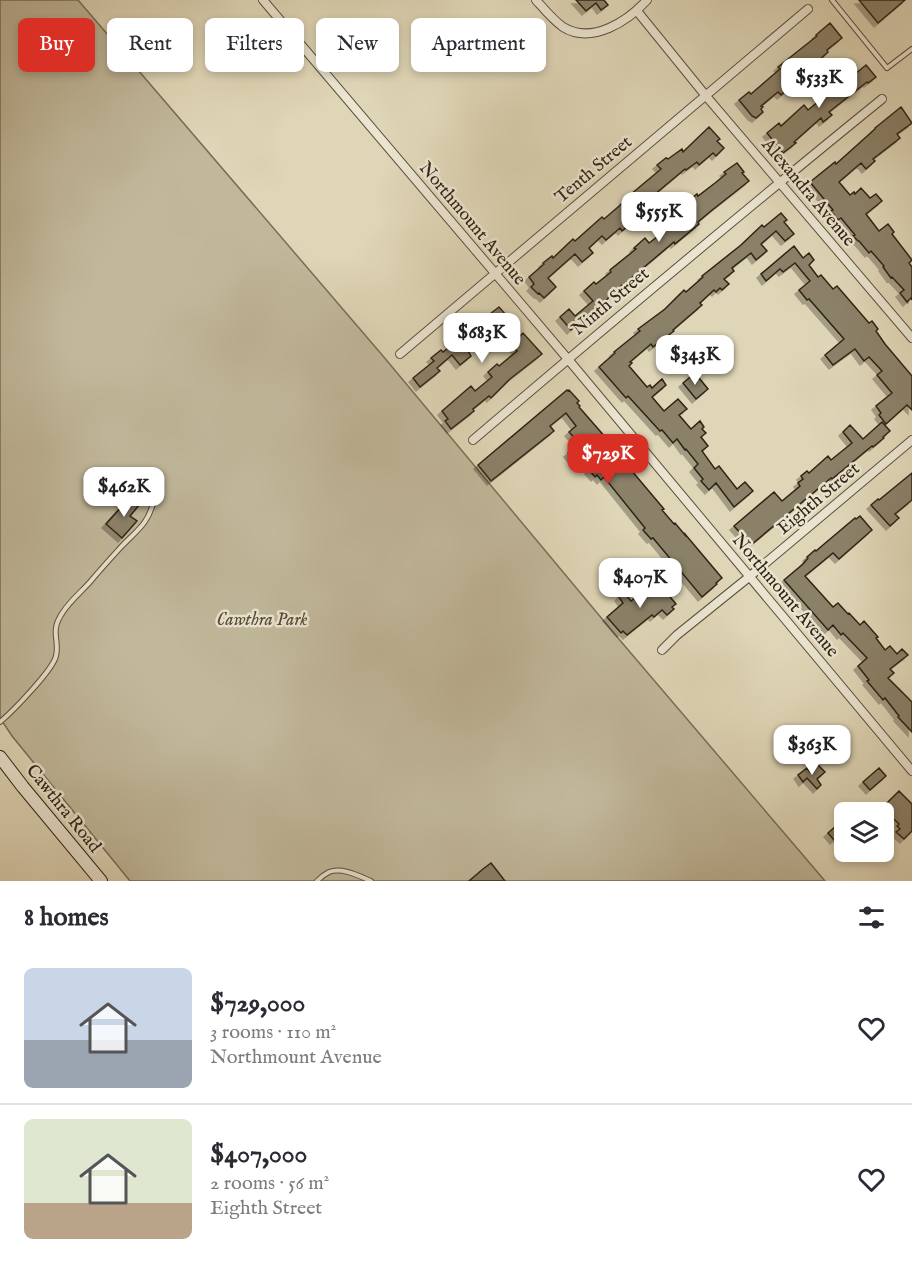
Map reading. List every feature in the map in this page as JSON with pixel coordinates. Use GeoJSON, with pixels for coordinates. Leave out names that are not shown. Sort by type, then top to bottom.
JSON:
{"type":"FeatureCollection","features":[{"type":"Feature","properties":{"kind":"main road","name":"Cawthra Road"},"geometry":{"type":"LineString","coordinates":[[0,757],[22,787],[101,881]]}},
{"type":"Feature","properties":{"kind":"street","name":"Northmount Avenue"},"geometry":{"type":"LineString","coordinates":[[263,0],[567,358],[912,771]]}},
{"type":"Feature","properties":{"kind":"street"},"geometry":{"type":"LineString","coordinates":[[536,0],[564,27],[573,32],[585,34],[606,30],[637,12],[647,0]]}},
{"type":"Feature","properties":{"kind":"street","name":"Tenth Street"},"geometry":{"type":"LineString","coordinates":[[399,354],[808,9]]}},
{"type":"Feature","properties":{"kind":"street","name":"Alexandra Avenue"},"geometry":{"type":"LineString","coordinates":[[637,12],[912,338]]}},
{"type":"Feature","properties":{"kind":"street","name":"Ninth Street"},"geometry":{"type":"LineString","coordinates":[[473,440],[567,358],[882,99]]}},
{"type":"Feature","properties":{"kind":"street","name":"Eighth Street"},"geometry":{"type":"LineString","coordinates":[[662,650],[676,635],[912,440]]}},
{"type":"Feature","properties":{"kind":"lane"},"geometry":{"type":"LineString","coordinates":[[832,0],[887,68],[912,49]]}},
{"type":"Feature","properties":{"kind":"lane"},"geometry":{"type":"LineString","coordinates":[[0,722],[54,664],[57,653],[56,626],[62,613],[142,527],[154,500]]}},
{"type":"Feature","properties":{"kind":"lane"},"geometry":{"type":"LineString","coordinates":[[317,881],[328,872],[336,871],[351,873],[371,881]]}},
{"type":"Feature","properties":{"kind":"green space","name":"Cawthra Park"},"geometry":{"type":"Polygon","coordinates":[[[0,0],[78,0],[93,18],[18,18],[18,72],[95,72],[95,20],[107,34],[107,72],[140,72],[383,356],[618,638],[825,881],[130,881],[12,736],[0,718],[0,0]]]}},
{"type":"Feature","properties":{"kind":"building"},"geometry":{"type":"Polygon","coordinates":[[[576,0],[604,0],[608,5],[601,10],[596,3],[586,11],[576,0]]]}},
{"type":"Feature","properties":{"kind":"building"},"geometry":{"type":"Polygon","coordinates":[[[859,0],[905,0],[878,23],[859,0]]]}},
{"type":"Feature","properties":{"kind":"building"},"geometry":{"type":"Polygon","coordinates":[[[830,23],[842,38],[805,73],[802,70],[787,82],[791,87],[781,95],[778,92],[761,106],[763,112],[756,118],[752,116],[739,100],[749,92],[751,94],[780,69],[778,67],[830,23]]]}},
{"type":"Feature","properties":{"kind":"building"},"geometry":{"type":"Polygon","coordinates":[[[866,65],[876,77],[829,112],[832,115],[823,122],[821,118],[783,153],[767,133],[779,123],[781,126],[804,105],[808,110],[825,96],[822,93],[844,71],[850,78],[866,65]]]}},
{"type":"Feature","properties":{"kind":"building"},"geometry":{"type":"Polygon","coordinates":[[[901,107],[912,123],[897,134],[900,138],[873,159],[875,161],[866,169],[861,163],[839,182],[850,195],[854,192],[855,194],[861,188],[870,198],[876,194],[882,201],[866,214],[879,231],[888,224],[894,232],[892,234],[912,260],[909,263],[912,267],[912,300],[911,298],[907,302],[900,293],[904,290],[891,278],[871,251],[869,253],[853,236],[855,235],[841,218],[838,220],[831,211],[833,210],[810,182],[835,162],[836,164],[901,107]]]}},
{"type":"Feature","properties":{"kind":"building"},"geometry":{"type":"Polygon","coordinates":[[[709,127],[720,139],[717,141],[724,148],[716,156],[713,153],[699,165],[697,162],[685,169],[654,195],[656,197],[643,209],[645,212],[622,231],[620,228],[606,240],[602,236],[589,248],[593,253],[582,262],[575,254],[548,278],[556,287],[544,298],[531,287],[534,284],[529,277],[543,263],[552,256],[553,258],[573,239],[575,241],[602,217],[604,219],[661,169],[657,165],[682,149],[683,152],[709,127]]]}},
{"type":"Feature","properties":{"kind":"building"},"geometry":{"type":"Polygon","coordinates":[[[737,163],[749,181],[630,279],[633,282],[626,289],[622,285],[584,321],[583,319],[571,330],[560,317],[569,309],[575,316],[593,301],[584,291],[611,272],[610,270],[636,249],[634,248],[645,238],[649,243],[678,221],[675,218],[689,207],[686,203],[715,183],[726,174],[724,172],[737,163]]]}},
{"type":"Feature","properties":{"kind":"building"},"geometry":{"type":"Polygon","coordinates":[[[781,213],[787,220],[784,222],[794,234],[785,241],[776,231],[761,244],[767,251],[756,260],[751,253],[732,268],[734,271],[724,279],[729,284],[722,290],[720,288],[716,292],[714,290],[700,303],[702,305],[674,331],[653,347],[651,344],[630,362],[632,363],[629,366],[647,387],[650,385],[652,388],[662,379],[666,385],[652,397],[664,411],[678,399],[687,409],[679,415],[691,429],[700,421],[704,427],[702,429],[706,433],[701,437],[708,446],[702,451],[715,469],[719,466],[737,489],[745,482],[753,491],[734,507],[716,483],[709,490],[694,468],[698,464],[686,449],[677,439],[673,443],[662,430],[660,431],[628,396],[626,398],[599,367],[640,331],[638,329],[665,309],[684,290],[686,292],[762,225],[764,227],[781,213]]]}},
{"type":"Feature","properties":{"kind":"building"},"geometry":{"type":"Polygon","coordinates":[[[794,246],[803,258],[809,253],[814,260],[809,265],[818,277],[821,275],[833,289],[837,286],[869,323],[872,321],[885,344],[912,376],[912,410],[907,405],[886,424],[876,406],[892,393],[877,375],[882,371],[869,357],[864,361],[855,349],[833,365],[825,355],[844,339],[799,290],[810,281],[795,263],[783,272],[780,269],[766,281],[761,274],[794,246]]]}},
{"type":"Feature","properties":{"kind":"building"},"geometry":{"type":"Polygon","coordinates":[[[499,307],[507,316],[504,318],[520,336],[523,333],[542,354],[451,429],[442,411],[471,386],[475,391],[492,377],[488,372],[517,351],[511,345],[513,342],[502,330],[486,344],[482,339],[468,351],[471,356],[460,365],[452,355],[437,368],[440,371],[420,387],[413,378],[434,361],[431,358],[458,340],[460,342],[474,329],[472,328],[499,307]]]}},
{"type":"Feature","properties":{"kind":"building"},"geometry":{"type":"Polygon","coordinates":[[[695,373],[708,389],[696,399],[683,383],[695,373]]]}},
{"type":"Feature","properties":{"kind":"building"},"geometry":{"type":"Polygon","coordinates":[[[567,390],[579,401],[577,403],[579,407],[606,438],[598,445],[619,470],[626,464],[664,509],[662,510],[722,578],[702,597],[653,538],[651,539],[643,530],[645,528],[604,477],[601,480],[597,475],[595,477],[589,470],[591,468],[580,456],[574,461],[568,453],[580,444],[569,432],[576,426],[566,413],[550,426],[554,431],[491,481],[478,465],[567,390]]]}},
{"type":"Feature","properties":{"kind":"building"},"geometry":{"type":"Polygon","coordinates":[[[882,422],[890,431],[884,438],[831,478],[751,545],[734,526],[774,492],[782,501],[800,486],[798,483],[803,479],[801,476],[807,471],[809,473],[828,456],[831,460],[852,443],[843,432],[850,425],[863,439],[882,422]]]}},
{"type":"Feature","properties":{"kind":"building"},"geometry":{"type":"Polygon","coordinates":[[[912,473],[912,500],[895,514],[899,518],[890,526],[871,505],[912,473]]]}},
{"type":"Feature","properties":{"kind":"building"},"geometry":{"type":"Polygon","coordinates":[[[131,496],[140,504],[130,516],[137,521],[122,538],[106,524],[131,496]]]}},
{"type":"Feature","properties":{"kind":"building"},"geometry":{"type":"Polygon","coordinates":[[[860,516],[872,530],[839,559],[833,553],[805,576],[833,607],[838,603],[860,625],[864,621],[878,637],[876,638],[885,650],[890,646],[897,654],[902,649],[908,655],[890,669],[894,673],[888,678],[912,702],[912,732],[885,698],[883,700],[867,681],[869,680],[858,666],[867,658],[833,625],[828,630],[784,580],[815,550],[860,516]]]}},
{"type":"Feature","properties":{"kind":"building"},"geometry":{"type":"Polygon","coordinates":[[[660,585],[676,604],[667,615],[662,610],[654,617],[652,615],[627,635],[623,631],[621,633],[607,617],[623,603],[619,597],[624,592],[631,601],[644,591],[648,595],[660,585]]]}},
{"type":"Feature","properties":{"kind":"building"},"geometry":{"type":"Polygon","coordinates":[[[818,765],[825,772],[817,779],[821,785],[817,789],[807,778],[803,782],[798,775],[807,768],[810,772],[818,765]]]}},
{"type":"Feature","properties":{"kind":"building"},"geometry":{"type":"Polygon","coordinates":[[[879,768],[886,776],[870,790],[863,782],[879,768]]]}},
{"type":"Feature","properties":{"kind":"building"},"geometry":{"type":"Polygon","coordinates":[[[899,791],[912,804],[912,831],[904,839],[896,832],[900,829],[894,819],[894,802],[888,802],[899,791]]]}},
{"type":"Feature","properties":{"kind":"building"},"geometry":{"type":"Polygon","coordinates":[[[834,828],[834,840],[828,833],[834,828]]]}},
{"type":"Feature","properties":{"kind":"building"},"geometry":{"type":"Polygon","coordinates":[[[491,863],[505,881],[469,881],[483,869],[491,863]]]}}]}
